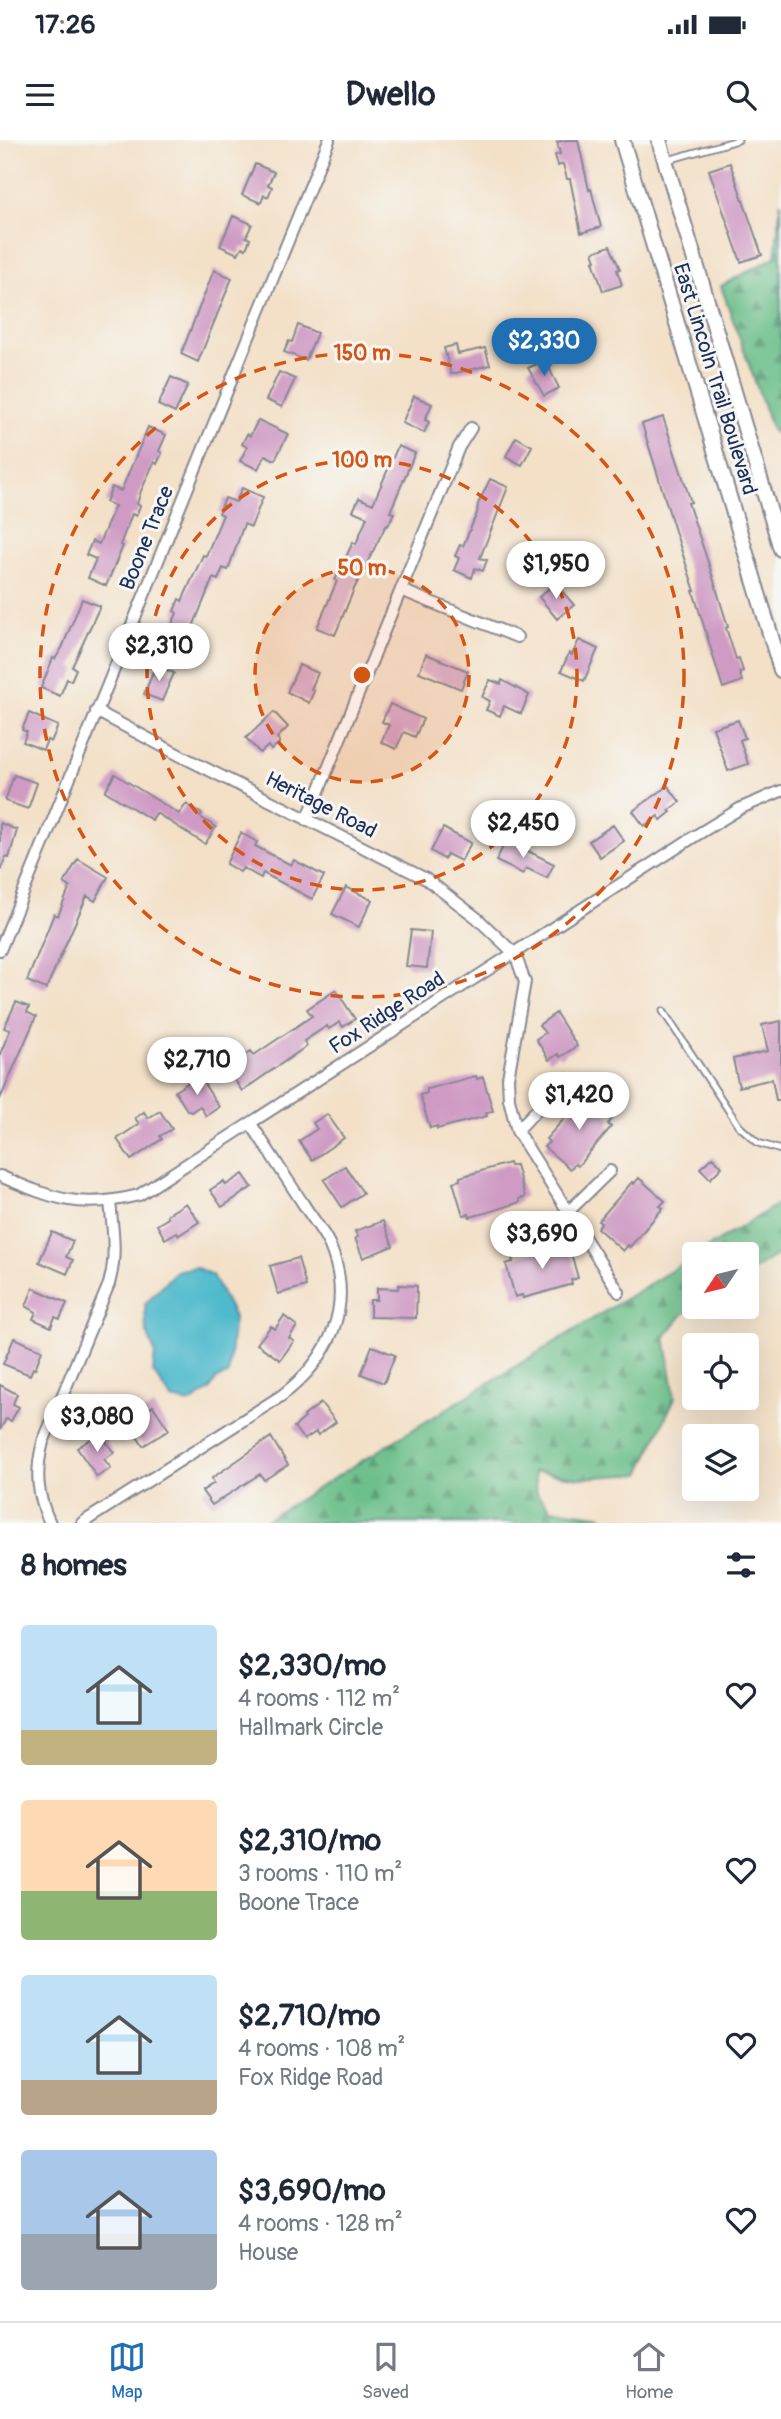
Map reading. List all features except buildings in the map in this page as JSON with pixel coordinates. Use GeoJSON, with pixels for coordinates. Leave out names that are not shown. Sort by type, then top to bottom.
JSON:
{"type":"FeatureCollection","features":[{"type":"Feature","properties":{"kind":"street","name":"Boone Trace"},"geometry":{"type":"LineString","coordinates":[[0,950],[329,140]]}},
{"type":"Feature","properties":{"kind":"street","name":"East Lincoln Trail Boulevard"},"geometry":{"type":"LineString","coordinates":[[622,140],[777,639],[781,670]]}},
{"type":"Feature","properties":{"kind":"street","name":"East Lincoln Trail Boulevard"},"geometry":{"type":"LineString","coordinates":[[659,140],[781,549]]}},
{"type":"Feature","properties":{"kind":"street"},"geometry":{"type":"LineString","coordinates":[[307,820],[459,447],[471,428]]}},
{"type":"Feature","properties":{"kind":"street"},"geometry":{"type":"LineString","coordinates":[[401,590],[517,638]]}},
{"type":"Feature","properties":{"kind":"street","name":"Heritage Road"},"geometry":{"type":"LineString","coordinates":[[96,711],[426,879],[477,918],[515,954]]}},
{"type":"Feature","properties":{"kind":"street","name":"Fox Ridge Road"},"geometry":{"type":"LineString","coordinates":[[0,1176],[51,1198],[82,1203],[110,1202],[139,1195],[695,836],[741,808],[781,791]]}},
{"type":"Feature","properties":{"kind":"street"},"geometry":{"type":"LineString","coordinates":[[515,954],[525,982],[508,1078],[509,1099],[517,1131],[619,1292]]}},
{"type":"Feature","properties":{"kind":"street"},"geometry":{"type":"LineString","coordinates":[[517,1131],[565,1079]]}},
{"type":"Feature","properties":{"kind":"street"},"geometry":{"type":"LineString","coordinates":[[82,1523],[281,1396],[309,1371],[332,1337],[340,1305],[338,1272],[330,1245],[251,1124]]}},
{"type":"Feature","properties":{"kind":"street"},"geometry":{"type":"LineString","coordinates":[[568,1212],[610,1171]]}},
{"type":"Feature","properties":{"kind":"street"},"geometry":{"type":"LineString","coordinates":[[50,1523],[41,1503],[37,1480],[38,1459],[114,1267],[110,1202]]}},
{"type":"Feature","properties":{"kind":"lane"},"geometry":{"type":"LineString","coordinates":[[665,161],[738,140]]}},
{"type":"Feature","properties":{"kind":"lane"},"geometry":{"type":"LineString","coordinates":[[663,1011],[738,1126],[758,1143],[781,1150]]}},
{"type":"Feature","properties":{"kind":"green space"},"geometry":{"type":"Polygon","coordinates":[[[781,201],[781,433],[773,432],[721,286],[775,257],[781,201]]]}},
{"type":"Feature","properties":{"kind":"green space"},"geometry":{"type":"Polygon","coordinates":[[[781,1202],[781,1252],[760,1266],[760,1242],[717,1242],[781,1202]]]}},
{"type":"Feature","properties":{"kind":"green space"},"geometry":{"type":"Polygon","coordinates":[[[682,1264],[682,1315],[665,1336],[675,1397],[640,1474],[580,1478],[534,1471],[537,1494],[551,1509],[599,1515],[611,1523],[261,1523],[682,1264]]]}},
{"type":"Feature","properties":{"kind":"water"},"geometry":{"type":"Polygon","coordinates":[[[195,1267],[212,1275],[234,1317],[228,1375],[216,1379],[210,1390],[190,1403],[172,1399],[153,1372],[155,1353],[146,1330],[145,1304],[176,1271],[195,1267]]]}}]}
